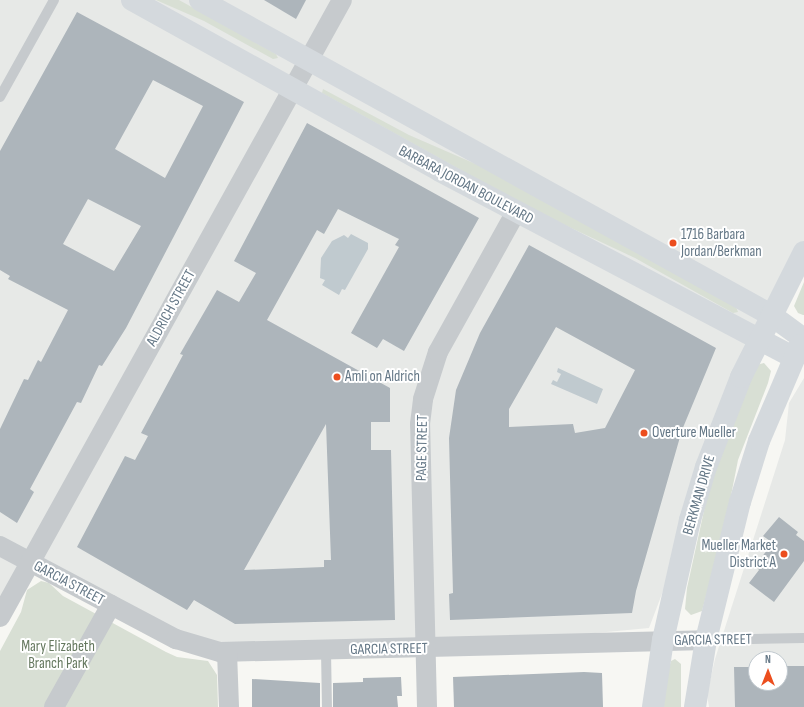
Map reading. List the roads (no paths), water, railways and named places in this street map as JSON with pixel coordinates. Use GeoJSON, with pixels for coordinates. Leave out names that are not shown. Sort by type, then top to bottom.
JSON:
{"type":"FeatureCollection","features":[{"type":"Feature","properties":{"kind":"street","name":"BARBARA JORDAN BOULEVARD"},"geometry":{"type":"LineString","coordinates":[[132,0],[516,212],[759,340],[802,347]]}},
{"type":"Feature","properties":{"kind":"street"},"geometry":{"type":"LineString","coordinates":[[200,0],[771,315],[802,347],[759,441],[740,502],[706,640],[695,707]]}},
{"type":"Feature","properties":{"kind":"street","name":"ALDRICH STREET"},"geometry":{"type":"LineString","coordinates":[[0,617],[342,0]]}},
{"type":"Feature","properties":{"kind":"street","name":"PAGE STREET"},"geometry":{"type":"LineString","coordinates":[[427,707],[420,424],[423,399],[438,352],[516,212]]}},
{"type":"Feature","properties":{"kind":"street","name":"BERKMAN DRIVE"},"geometry":{"type":"LineString","coordinates":[[653,707],[663,640],[690,520],[706,467],[741,377],[804,252]]}},
{"type":"Feature","properties":{"kind":"street","name":"GARCIA STREET"},"geometry":{"type":"LineString","coordinates":[[0,546],[176,639],[210,651],[426,649],[663,640],[706,640]]}},
{"type":"Feature","properties":{"kind":"street"},"geometry":{"type":"LineString","coordinates":[[54,707],[111,605]]}},
{"type":"Feature","properties":{"kind":"street"},"geometry":{"type":"LineString","coordinates":[[227,652],[229,707]]}},
{"type":"Feature","properties":{"kind":"lane"},"geometry":{"type":"LineString","coordinates":[[0,97],[54,0]]}},
{"type":"Feature","properties":{"kind":"lane","name":"GARCIA STREET"},"geometry":{"type":"LineString","coordinates":[[706,640],[804,638]]}},
{"type":"Feature","properties":{"kind":"lane"},"geometry":{"type":"LineString","coordinates":[[326,651],[327,707]]}},
{"type":"Feature","properties":{"kind":"place","name":"1716 Barbara Jordan/Berkman"},"geometry":{"type":"Point","coordinates":[673,243]}},
{"type":"Feature","properties":{"kind":"place","name":"Amli on Aldrich"},"geometry":{"type":"Point","coordinates":[337,377]}},
{"type":"Feature","properties":{"kind":"place","name":"Overture Mueller"},"geometry":{"type":"Point","coordinates":[644,433]}},
{"type":"Feature","properties":{"kind":"place","name":"Mueller Market District A"},"geometry":{"type":"Point","coordinates":[784,554]}},
{"type":"Feature","properties":{"kind":"park label","name":"Mary Elizabeth Branch Park"},"geometry":{"type":"Point","coordinates":[58,654]}}]}
